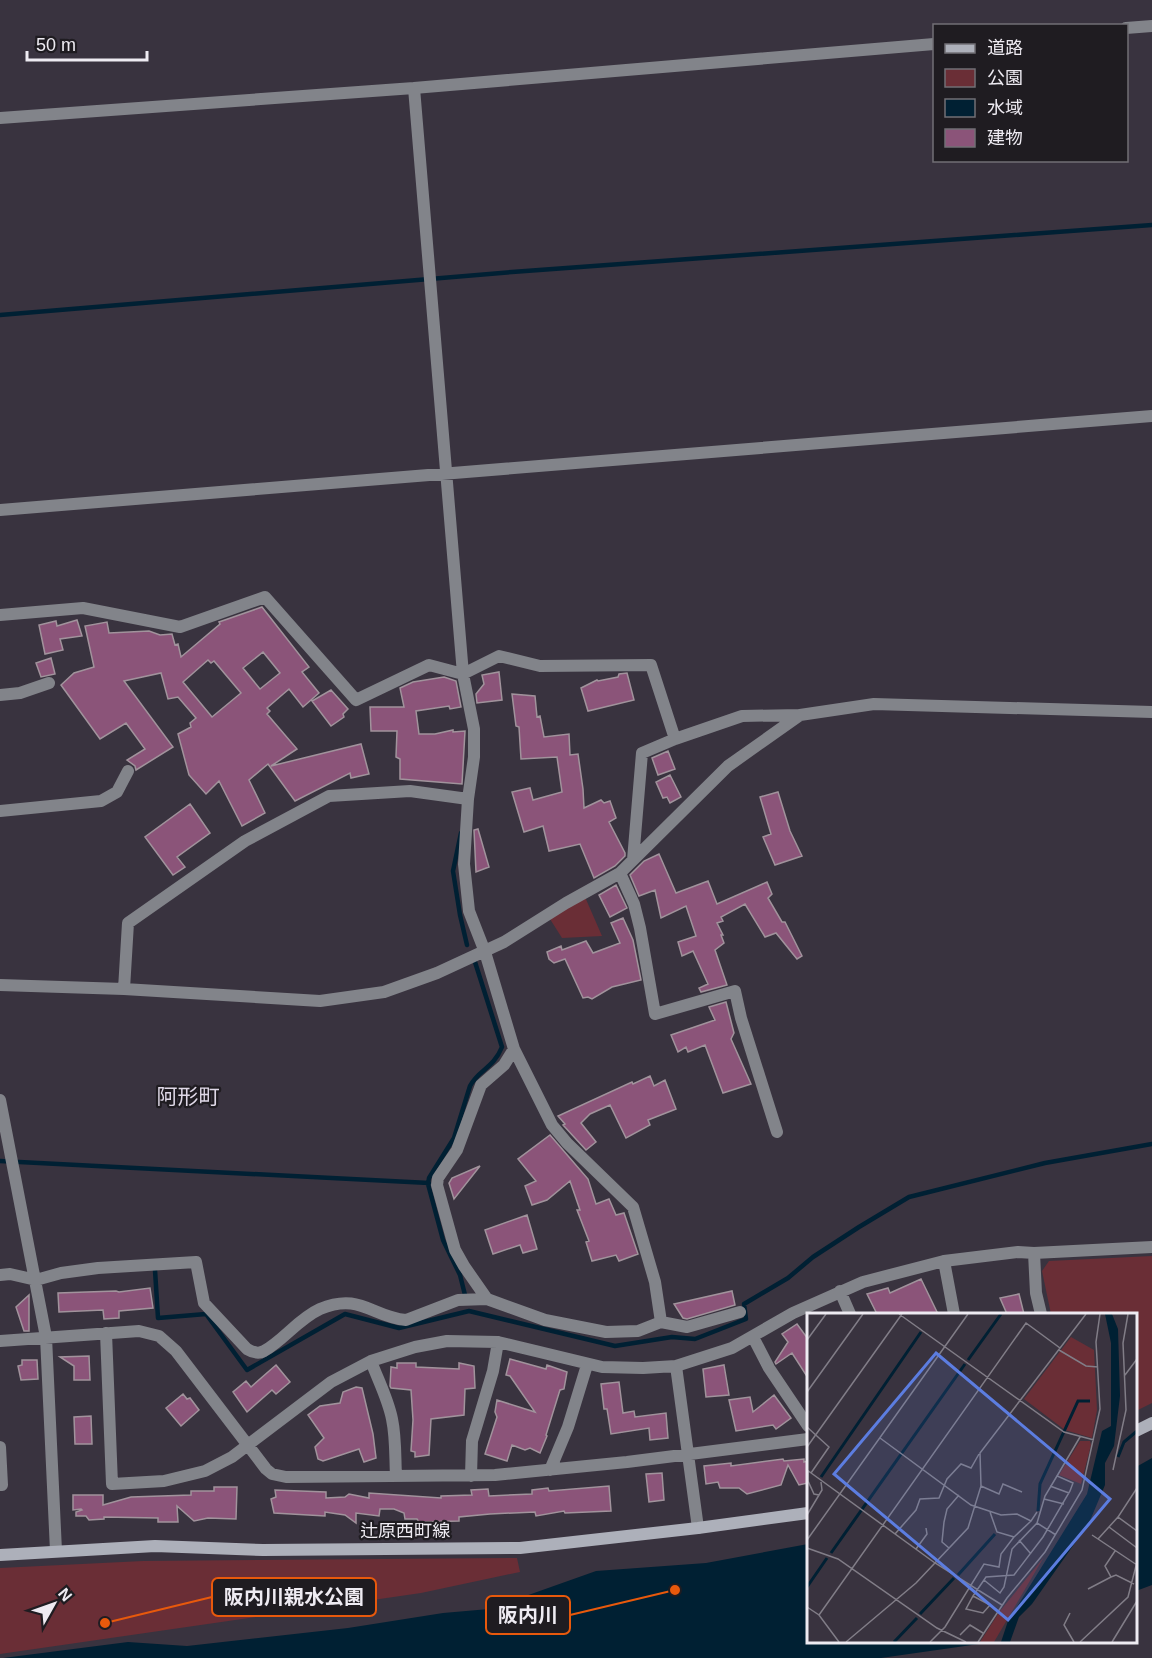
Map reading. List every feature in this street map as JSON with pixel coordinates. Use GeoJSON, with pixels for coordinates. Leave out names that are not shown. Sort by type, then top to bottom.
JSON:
{"type":"FeatureCollection","features":[{"type":"Feature","properties":{"kind":"main road"},"geometry":{"type":"LineString","coordinates":[[1137,1430],[1152,1423]]}},
{"type":"Feature","properties":{"kind":"main road","name":"辻原西町線"},"geometry":{"type":"LineString","coordinates":[[0,1555],[155,1546],[263,1550],[520,1548],[698,1528],[807,1512]]}},
{"type":"Feature","properties":{"kind":"street"},"geometry":{"type":"LineString","coordinates":[[1128,28],[1152,26]]}},
{"type":"Feature","properties":{"kind":"street"},"geometry":{"type":"LineString","coordinates":[[0,118],[414,88],[933,44]]}},
{"type":"Feature","properties":{"kind":"street"},"geometry":{"type":"LineString","coordinates":[[414,88],[463,674],[474,729],[474,757],[468,799],[464,864],[469,911],[514,1049],[552,1125],[567,1143],[633,1207],[655,1282],[661,1322]]}},
{"type":"Feature","properties":{"kind":"street"},"geometry":{"type":"LineString","coordinates":[[0,510],[1152,416]]}},
{"type":"Feature","properties":{"kind":"street"},"geometry":{"type":"LineString","coordinates":[[0,615],[83,608],[180,627],[265,597],[356,700],[429,665],[463,674],[499,656],[540,666],[651,665],[675,739]]}},
{"type":"Feature","properties":{"kind":"street"},"geometry":{"type":"LineString","coordinates":[[0,695],[20,693],[49,682]]}},
{"type":"Feature","properties":{"kind":"street"},"geometry":{"type":"LineString","coordinates":[[633,860],[642,753],[742,716],[800,715],[874,704],[1152,712]]}},
{"type":"Feature","properties":{"kind":"street"},"geometry":{"type":"LineString","coordinates":[[0,985],[124,989],[320,1001],[384,992],[437,973],[484,952],[620,873],[728,766],[800,715]]}},
{"type":"Feature","properties":{"kind":"street"},"geometry":{"type":"LineString","coordinates":[[0,811],[100,801],[117,792],[128,771]]}},
{"type":"Feature","properties":{"kind":"street"},"geometry":{"type":"LineString","coordinates":[[124,989],[128,923],[244,841],[329,796],[410,791],[468,799]]}},
{"type":"Feature","properties":{"kind":"street"},"geometry":{"type":"LineString","coordinates":[[620,873],[634,904],[640,928],[655,1014],[735,992],[777,1132]]}},
{"type":"Feature","properties":{"kind":"street"},"geometry":{"type":"LineString","coordinates":[[481,1299],[455,1250],[437,1185],[438,1178],[457,1150],[480,1084],[504,1065],[514,1049]]}},
{"type":"Feature","properties":{"kind":"street"},"geometry":{"type":"LineString","coordinates":[[0,1100],[46,1337],[56,1551]]}},
{"type":"Feature","properties":{"kind":"street"},"geometry":{"type":"LineString","coordinates":[[106,1333],[112,1484],[182,1478],[205,1471],[232,1457],[331,1383],[371,1361],[415,1347],[447,1341],[498,1342],[587,1365],[622,1368],[676,1366],[716,1355],[753,1337],[793,1313],[863,1281],[944,1261],[1018,1252],[1152,1247]]}},
{"type":"Feature","properties":{"kind":"street"},"geometry":{"type":"LineString","coordinates":[[1034,1253],[1036,1293],[1041,1313]]}},
{"type":"Feature","properties":{"kind":"street"},"geometry":{"type":"LineString","coordinates":[[944,1261],[954,1313]]}},
{"type":"Feature","properties":{"kind":"street"},"geometry":{"type":"LineString","coordinates":[[0,1275],[10,1274],[36,1280],[61,1273],[98,1268],[196,1262],[204,1304],[252,1352],[263,1352],[308,1316],[333,1305],[362,1305],[397,1319],[406,1320],[458,1300],[481,1299],[545,1320],[606,1332],[638,1331],[661,1322],[687,1327],[740,1312]]}},
{"type":"Feature","properties":{"kind":"street"},"geometry":{"type":"LineString","coordinates":[[840,1291],[850,1313]]}},
{"type":"Feature","properties":{"kind":"street"},"geometry":{"type":"LineString","coordinates":[[0,1341],[139,1331],[159,1336],[176,1351],[266,1469],[279,1476],[471,1476],[550,1470],[807,1439]]}},
{"type":"Feature","properties":{"kind":"street"},"geometry":{"type":"LineString","coordinates":[[753,1337],[769,1368],[807,1425]]}},
{"type":"Feature","properties":{"kind":"street"},"geometry":{"type":"LineString","coordinates":[[471,1476],[472,1441],[493,1371],[498,1342]]}},
{"type":"Feature","properties":{"kind":"street"},"geometry":{"type":"LineString","coordinates":[[371,1361],[392,1420],[395,1435],[396,1476]]}},
{"type":"Feature","properties":{"kind":"street"},"geometry":{"type":"LineString","coordinates":[[550,1470],[568,1427],[587,1365]]}},
{"type":"Feature","properties":{"kind":"street"},"geometry":{"type":"LineString","coordinates":[[676,1366],[698,1528]]}},
{"type":"Feature","properties":{"kind":"street"},"geometry":{"type":"LineString","coordinates":[[0,1447],[2,1485],[0,1485]]}},
{"type":"Feature","properties":{"kind":"green space"},"geometry":{"type":"Polygon","coordinates":[[[585,897],[602,936],[562,938],[550,919],[585,897]]]}},
{"type":"Feature","properties":{"kind":"green space"},"geometry":{"type":"Polygon","coordinates":[[[1152,1256],[1152,1403],[1137,1410],[1137,1313],[1051,1313],[1042,1271],[1049,1261],[1152,1256]]]}},
{"type":"Feature","properties":{"kind":"green space"},"geometry":{"type":"Polygon","coordinates":[[[517,1558],[520,1572],[421,1593],[0,1654],[0,1568],[143,1561],[517,1558]]]}},
{"type":"Feature","properties":{"kind":"water"},"geometry":{"type":"Polygon","coordinates":[[[1152,1458],[1152,1585],[1137,1591],[1137,1466],[1152,1458]]]}},
{"type":"Feature","properties":{"kind":"water"},"geometry":{"type":"Polygon","coordinates":[[[807,1544],[807,1643],[986,1643],[881,1658],[3,1658],[128,1642],[187,1646],[489,1609],[596,1571],[706,1563],[807,1544]]]}},
{"type":"Feature","properties":{"kind":"building"},"geometry":{"type":"Polygon","coordinates":[[[262,607],[309,667],[302,672],[319,693],[303,707],[289,689],[267,708],[270,711],[267,714],[297,749],[271,766],[361,744],[369,774],[351,778],[350,773],[295,801],[268,764],[249,780],[265,813],[242,826],[219,781],[206,794],[189,775],[178,734],[191,727],[190,723],[196,718],[178,697],[168,699],[161,673],[124,681],[173,747],[136,770],[135,766],[127,760],[145,749],[126,723],[100,739],[61,685],[74,673],[94,667],[85,626],[107,622],[109,633],[149,631],[160,635],[172,634],[175,645],[178,644],[181,657],[220,624],[219,622],[262,607]],[[263,652],[243,668],[260,689],[280,673],[263,652]],[[208,660],[183,682],[212,717],[241,693],[214,661],[211,663],[208,660]]]}},
{"type":"Feature","properties":{"kind":"building"},"geometry":{"type":"Polygon","coordinates":[[[77,620],[82,636],[60,639],[63,650],[45,654],[39,625],[56,621],[57,626],[77,620]]]}},
{"type":"Feature","properties":{"kind":"building"},"geometry":{"type":"Polygon","coordinates":[[[51,658],[55,674],[41,677],[36,663],[51,658]]]}},
{"type":"Feature","properties":{"kind":"building"},"geometry":{"type":"Polygon","coordinates":[[[499,672],[502,700],[477,703],[476,694],[484,684],[482,675],[499,672]]]}},
{"type":"Feature","properties":{"kind":"building"},"geometry":{"type":"Polygon","coordinates":[[[627,673],[634,700],[588,711],[581,688],[597,680],[618,677],[619,674],[627,673]]]}},
{"type":"Feature","properties":{"kind":"building"},"geometry":{"type":"Polygon","coordinates":[[[444,677],[456,681],[461,707],[450,709],[449,706],[416,711],[419,734],[465,731],[462,784],[400,779],[400,759],[396,757],[397,731],[371,731],[370,707],[404,707],[400,688],[413,682],[444,677]]]}},
{"type":"Feature","properties":{"kind":"building"},"geometry":{"type":"Polygon","coordinates":[[[331,690],[348,709],[343,714],[344,717],[331,726],[312,701],[331,690]]]}},
{"type":"Feature","properties":{"kind":"building"},"geometry":{"type":"Polygon","coordinates":[[[512,694],[535,696],[537,717],[540,716],[544,737],[569,734],[570,755],[578,754],[584,808],[601,800],[604,803],[610,801],[616,818],[609,822],[625,856],[615,866],[594,878],[580,844],[549,851],[543,826],[524,832],[512,792],[530,788],[533,800],[562,792],[557,757],[521,759],[519,727],[516,726],[512,694]]]}},
{"type":"Feature","properties":{"kind":"building"},"geometry":{"type":"Polygon","coordinates":[[[668,751],[675,769],[658,775],[652,758],[668,751]]]}},
{"type":"Feature","properties":{"kind":"building"},"geometry":{"type":"Polygon","coordinates":[[[670,775],[681,797],[670,803],[667,797],[663,798],[656,782],[670,775]]]}},
{"type":"Feature","properties":{"kind":"building"},"geometry":{"type":"Polygon","coordinates":[[[778,792],[790,831],[802,856],[775,865],[763,837],[771,834],[760,797],[778,792]]]}},
{"type":"Feature","properties":{"kind":"building"},"geometry":{"type":"Polygon","coordinates":[[[190,804],[210,833],[177,857],[185,867],[173,875],[145,837],[190,804]]]}},
{"type":"Feature","properties":{"kind":"building"},"geometry":{"type":"Polygon","coordinates":[[[478,829],[489,867],[476,872],[474,830],[478,829]]]}},
{"type":"Feature","properties":{"kind":"building"},"geometry":{"type":"Polygon","coordinates":[[[659,854],[676,893],[708,881],[717,904],[767,882],[772,894],[768,898],[782,922],[785,922],[802,956],[797,959],[776,933],[765,937],[745,904],[721,917],[723,921],[717,923],[724,943],[715,950],[727,985],[701,992],[699,988],[708,984],[693,951],[682,956],[678,942],[696,936],[686,906],[661,918],[655,890],[639,896],[630,875],[644,861],[659,854]]]}},
{"type":"Feature","properties":{"kind":"building"},"geometry":{"type":"Polygon","coordinates":[[[616,885],[627,908],[610,917],[599,895],[616,885]]]}},
{"type":"Feature","properties":{"kind":"building"},"geometry":{"type":"Polygon","coordinates":[[[623,918],[633,940],[641,980],[612,987],[592,999],[583,998],[565,959],[554,963],[549,959],[547,952],[561,946],[562,950],[586,941],[593,953],[620,943],[611,923],[623,918]]]}},
{"type":"Feature","properties":{"kind":"building"},"geometry":{"type":"Polygon","coordinates":[[[726,1002],[734,1033],[731,1039],[751,1084],[723,1093],[705,1045],[688,1052],[686,1047],[678,1052],[671,1035],[715,1020],[709,1007],[726,1002]]]}},
{"type":"Feature","properties":{"kind":"building"},"geometry":{"type":"Polygon","coordinates":[[[650,1076],[654,1086],[665,1080],[676,1109],[648,1120],[650,1125],[626,1138],[610,1105],[590,1114],[581,1123],[596,1142],[586,1150],[563,1125],[565,1124],[558,1116],[632,1082],[633,1084],[650,1076]]]}},
{"type":"Feature","properties":{"kind":"building"},"geometry":{"type":"Polygon","coordinates":[[[550,1135],[588,1179],[596,1204],[609,1199],[616,1215],[624,1213],[638,1254],[619,1261],[616,1255],[592,1261],[586,1242],[589,1241],[577,1210],[580,1210],[570,1181],[547,1200],[532,1205],[525,1186],[536,1181],[518,1159],[550,1135]]]}},
{"type":"Feature","properties":{"kind":"building"},"geometry":{"type":"Polygon","coordinates":[[[480,1166],[454,1199],[449,1183],[452,1178],[480,1166]]]}},
{"type":"Feature","properties":{"kind":"building"},"geometry":{"type":"Polygon","coordinates":[[[527,1215],[537,1249],[523,1253],[520,1245],[493,1254],[485,1230],[527,1215]]]}},
{"type":"Feature","properties":{"kind":"building"},"geometry":{"type":"Polygon","coordinates":[[[921,1279],[938,1313],[876,1313],[867,1294],[888,1288],[890,1293],[921,1279]]]}},
{"type":"Feature","properties":{"kind":"building"},"geometry":{"type":"Polygon","coordinates":[[[150,1288],[153,1308],[119,1311],[119,1318],[104,1319],[103,1310],[59,1312],[58,1293],[119,1292],[150,1288]]]}},
{"type":"Feature","properties":{"kind":"building"},"geometry":{"type":"Polygon","coordinates":[[[732,1291],[735,1305],[687,1319],[683,1318],[674,1304],[732,1291]]]}},
{"type":"Feature","properties":{"kind":"building"},"geometry":{"type":"Polygon","coordinates":[[[1019,1294],[1024,1313],[1007,1313],[1000,1298],[1019,1294]]]}},
{"type":"Feature","properties":{"kind":"building"},"geometry":{"type":"Polygon","coordinates":[[[29,1295],[29,1331],[24,1331],[16,1307],[29,1295]]]}},
{"type":"Feature","properties":{"kind":"building"},"geometry":{"type":"Polygon","coordinates":[[[797,1324],[807,1338],[807,1376],[792,1353],[776,1364],[775,1362],[788,1342],[782,1334],[797,1324]]]}},
{"type":"Feature","properties":{"kind":"building"},"geometry":{"type":"Polygon","coordinates":[[[89,1356],[90,1380],[74,1380],[74,1366],[60,1357],[89,1356]]]}},
{"type":"Feature","properties":{"kind":"building"},"geometry":{"type":"Polygon","coordinates":[[[510,1359],[546,1369],[547,1365],[567,1372],[564,1389],[560,1390],[540,1453],[530,1448],[525,1450],[512,1445],[507,1461],[485,1454],[497,1417],[495,1412],[497,1400],[535,1412],[510,1376],[506,1375],[510,1359]]]}},
{"type":"Feature","properties":{"kind":"building"},"geometry":{"type":"Polygon","coordinates":[[[22,1360],[37,1360],[38,1379],[21,1380],[18,1366],[22,1365],[22,1360]]]}},
{"type":"Feature","properties":{"kind":"building"},"geometry":{"type":"Polygon","coordinates":[[[397,1363],[416,1363],[416,1367],[459,1369],[459,1363],[474,1366],[475,1388],[465,1389],[464,1415],[431,1419],[429,1455],[415,1457],[415,1452],[411,1451],[413,1420],[411,1390],[390,1386],[391,1367],[397,1368],[397,1363]]]}},
{"type":"Feature","properties":{"kind":"building"},"geometry":{"type":"Polygon","coordinates":[[[276,1365],[290,1382],[276,1394],[272,1390],[247,1412],[233,1392],[246,1381],[251,1387],[276,1365]]]}},
{"type":"Feature","properties":{"kind":"building"},"geometry":{"type":"Polygon","coordinates":[[[724,1365],[729,1395],[706,1397],[703,1369],[724,1365]]]}},
{"type":"Feature","properties":{"kind":"building"},"geometry":{"type":"Polygon","coordinates":[[[619,1382],[623,1413],[634,1411],[635,1417],[666,1413],[668,1438],[650,1440],[649,1428],[611,1434],[607,1409],[604,1409],[601,1384],[619,1382]]]}},
{"type":"Feature","properties":{"kind":"building"},"geometry":{"type":"Polygon","coordinates":[[[356,1387],[362,1388],[376,1458],[364,1462],[359,1449],[323,1461],[318,1459],[315,1447],[324,1438],[308,1415],[320,1406],[340,1403],[343,1392],[356,1387]]]}},
{"type":"Feature","properties":{"kind":"building"},"geometry":{"type":"Polygon","coordinates":[[[183,1394],[187,1399],[190,1398],[199,1410],[181,1426],[166,1408],[183,1394]]]}},
{"type":"Feature","properties":{"kind":"building"},"geometry":{"type":"Polygon","coordinates":[[[774,1395],[791,1418],[776,1429],[773,1425],[736,1431],[729,1400],[750,1397],[753,1412],[774,1395]]]}},
{"type":"Feature","properties":{"kind":"building"},"geometry":{"type":"Polygon","coordinates":[[[91,1416],[92,1444],[75,1444],[74,1417],[91,1416]]]}},
{"type":"Feature","properties":{"kind":"building"},"geometry":{"type":"Polygon","coordinates":[[[783,1459],[784,1461],[804,1459],[804,1462],[807,1461],[807,1483],[799,1485],[788,1465],[781,1485],[747,1494],[739,1488],[720,1488],[718,1482],[706,1484],[704,1466],[731,1463],[731,1466],[783,1459]]]}},
{"type":"Feature","properties":{"kind":"building"},"geometry":{"type":"Polygon","coordinates":[[[662,1473],[664,1500],[649,1502],[646,1474],[662,1473]]]}},
{"type":"Feature","properties":{"kind":"building"},"geometry":{"type":"Polygon","coordinates":[[[609,1486],[611,1511],[565,1513],[564,1511],[536,1516],[535,1512],[490,1514],[459,1517],[459,1521],[419,1522],[417,1519],[405,1519],[404,1513],[394,1509],[380,1509],[379,1516],[356,1513],[356,1523],[345,1515],[325,1512],[325,1516],[274,1513],[271,1499],[276,1497],[275,1490],[326,1492],[326,1498],[345,1497],[349,1494],[369,1498],[369,1493],[441,1498],[441,1496],[472,1495],[471,1490],[488,1489],[489,1496],[532,1494],[532,1490],[548,1488],[549,1491],[609,1486]]]}},
{"type":"Feature","properties":{"kind":"building"},"geometry":{"type":"Polygon","coordinates":[[[214,1487],[237,1487],[236,1519],[208,1518],[194,1521],[177,1506],[178,1522],[158,1522],[158,1518],[104,1517],[104,1519],[89,1520],[86,1516],[76,1516],[76,1512],[81,1509],[73,1510],[73,1495],[103,1495],[103,1505],[131,1497],[191,1495],[191,1491],[214,1491],[214,1487]]]}},
{"type":"Feature","properties":{"kind":"waterway"},"geometry":{"type":"LineString","coordinates":[[0,315],[512,272],[1152,225]]}},
{"type":"Feature","properties":{"kind":"waterway"},"geometry":{"type":"LineString","coordinates":[[461,833],[453,871],[467,945]]}},
{"type":"Feature","properties":{"kind":"waterway"},"geometry":{"type":"LineString","coordinates":[[466,1299],[460,1275],[443,1240],[428,1184],[429,1178],[454,1138],[470,1086],[490,1065],[502,1047],[475,962]]}},
{"type":"Feature","properties":{"kind":"waterway"},"geometry":{"type":"LineString","coordinates":[[155,1270],[158,1318],[206,1314],[247,1370],[345,1314],[399,1328],[469,1311],[615,1346],[672,1337],[695,1339],[746,1319],[744,1304],[788,1278],[813,1257],[909,1197],[1045,1163],[1152,1144]]}},
{"type":"Feature","properties":{"kind":"waterway"},"geometry":{"type":"LineString","coordinates":[[0,1161],[429,1183]]}},
{"type":"Feature","properties":{"kind":"place","name":"阪内川"},"geometry":{"type":"Point","coordinates":[675,1590]}},
{"type":"Feature","properties":{"kind":"place","name":"阪内川親水公園"},"geometry":{"type":"Point","coordinates":[105,1623]}},
{"type":"Feature","properties":{"kind":"district","name":"阿形町"},"geometry":{"type":"Point","coordinates":[188,1096]}}]}
